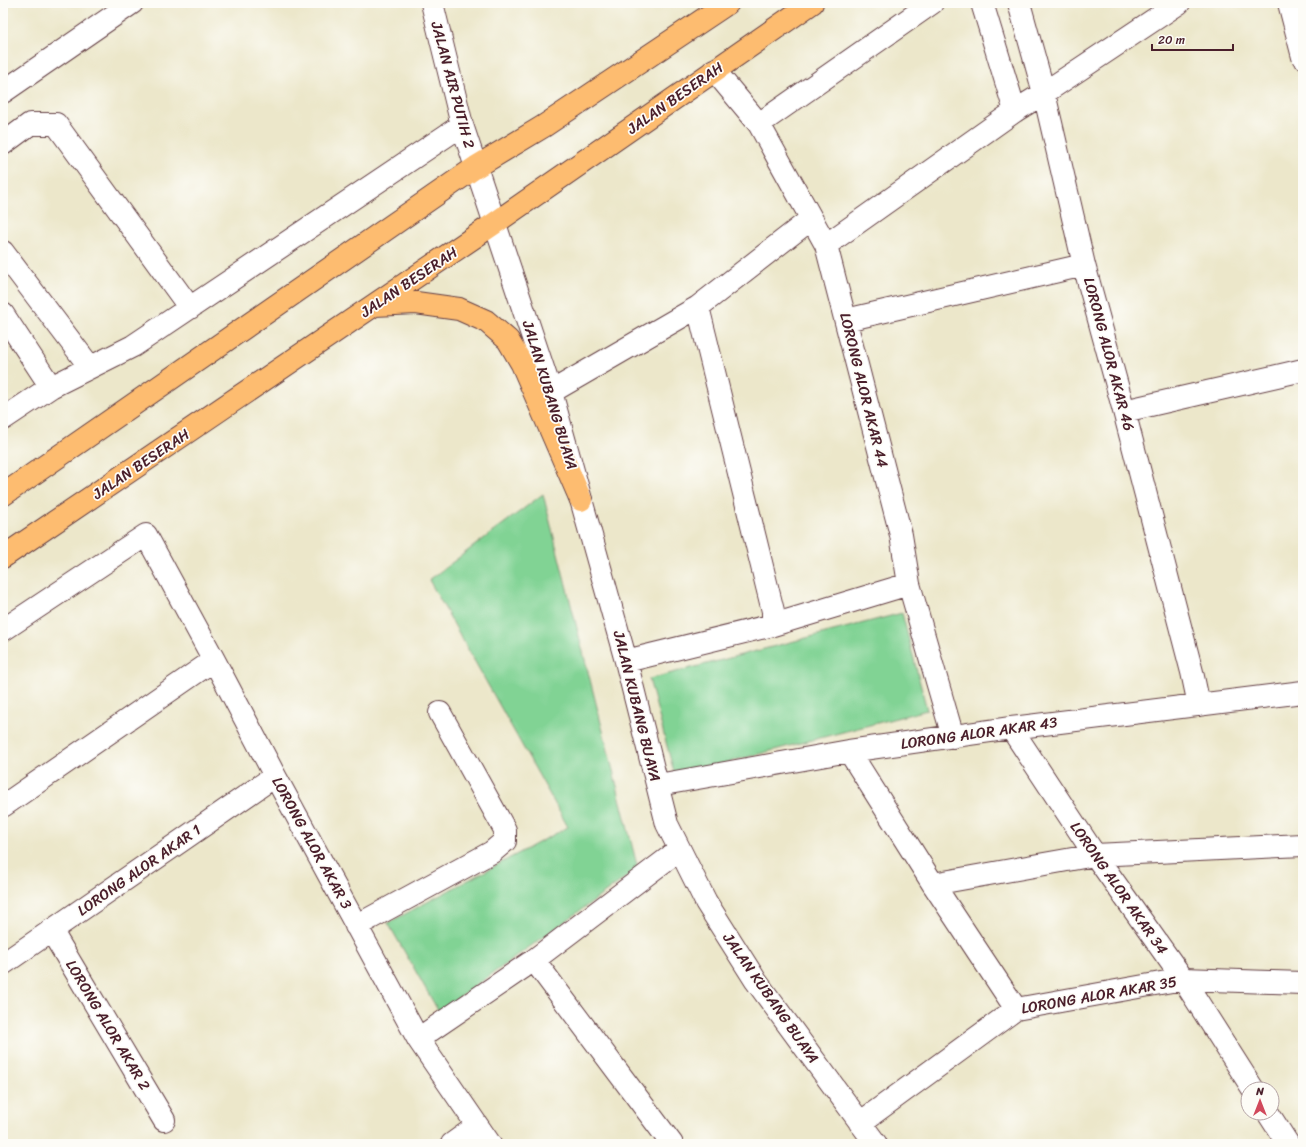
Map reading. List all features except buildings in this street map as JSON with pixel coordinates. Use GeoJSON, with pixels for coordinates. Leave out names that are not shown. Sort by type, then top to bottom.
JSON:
{"type":"FeatureCollection","features":[{"type":"Feature","properties":{"kind":"highway"},"geometry":{"type":"LineString","coordinates":[[3,495],[476,167],[544,126],[728,3]]}},
{"type":"Feature","properties":{"kind":"highway","name":"JALAN BESERAH"},"geometry":{"type":"LineString","coordinates":[[3,557],[495,223],[812,3]]}},
{"type":"Feature","properties":{"kind":"highway"},"geometry":{"type":"LineString","coordinates":[[374,305],[416,303],[459,309],[486,321],[508,340],[522,364],[580,500]]}},
{"type":"Feature","properties":{"kind":"street"},"geometry":{"type":"LineString","coordinates":[[3,92],[132,3]]}},
{"type":"Feature","properties":{"kind":"street","name":"JALAN AIR PUTIH 2"},"geometry":{"type":"LineString","coordinates":[[432,3],[462,125],[495,223]]}},
{"type":"Feature","properties":{"kind":"street"},"geometry":{"type":"LineString","coordinates":[[759,124],[932,3]]}},
{"type":"Feature","properties":{"kind":"street"},"geometry":{"type":"LineString","coordinates":[[982,3],[1016,111]]}},
{"type":"Feature","properties":{"kind":"street","name":"LORONG ALOR AKAR 46"},"geometry":{"type":"LineString","coordinates":[[1019,3],[1044,93],[1084,264],[1124,411],[1192,672],[1199,705]]}},
{"type":"Feature","properties":{"kind":"street"},"geometry":{"type":"LineString","coordinates":[[826,245],[1016,111],[1179,3]]}},
{"type":"Feature","properties":{"kind":"street"},"geometry":{"type":"LineString","coordinates":[[1289,3],[1303,57]]}},
{"type":"Feature","properties":{"kind":"street","name":"LORONG ALOR AKAR 44"},"geometry":{"type":"LineString","coordinates":[[714,70],[759,124],[826,245],[901,535],[909,584],[953,737]]}},
{"type":"Feature","properties":{"kind":"street"},"geometry":{"type":"LineString","coordinates":[[3,144],[30,124],[56,124],[190,308]]}},
{"type":"Feature","properties":{"kind":"street"},"geometry":{"type":"LineString","coordinates":[[3,419],[51,387],[132,346],[462,125]]}},
{"type":"Feature","properties":{"kind":"street"},"geometry":{"type":"LineString","coordinates":[[551,392],[698,307],[811,219]]}},
{"type":"Feature","properties":{"kind":"street","name":"JALAN KUBANG BUAYA"},"geometry":{"type":"LineString","coordinates":[[495,223],[551,392],[626,661],[667,824],[706,902],[756,981],[876,1144]]}},
{"type":"Feature","properties":{"kind":"street"},"geometry":{"type":"LineString","coordinates":[[3,252],[90,367]]}},
{"type":"Feature","properties":{"kind":"street"},"geometry":{"type":"LineString","coordinates":[[846,320],[1084,264]]}},
{"type":"Feature","properties":{"kind":"street"},"geometry":{"type":"LineString","coordinates":[[698,307],[773,611],[773,625]]}},
{"type":"Feature","properties":{"kind":"street"},"geometry":{"type":"LineString","coordinates":[[3,314],[51,387]]}},
{"type":"Feature","properties":{"kind":"street"},"geometry":{"type":"LineString","coordinates":[[1124,411],[1303,370]]}},
{"type":"Feature","properties":{"kind":"street","name":"LORONG ALOR AKAR 3"},"geometry":{"type":"LineString","coordinates":[[3,630],[146,535],[418,1039],[490,1144]]}},
{"type":"Feature","properties":{"kind":"street"},"geometry":{"type":"LineString","coordinates":[[626,661],[773,625],[909,584]]}},
{"type":"Feature","properties":{"kind":"street"},"geometry":{"type":"LineString","coordinates":[[3,806],[214,660]]}},
{"type":"Feature","properties":{"kind":"street","name":"LORONG ALOR AKAR 43"},"geometry":{"type":"LineString","coordinates":[[658,785],[849,751],[1011,728],[1303,692]]}},
{"type":"Feature","properties":{"kind":"street"},"geometry":{"type":"LineString","coordinates":[[356,926],[492,852],[505,840],[505,830],[440,713]]}},
{"type":"Feature","properties":{"kind":"street","name":"LORONG ALOR AKAR 34"},"geometry":{"type":"LineString","coordinates":[[1011,728],[1095,855],[1183,979],[1248,1081]]}},
{"type":"Feature","properties":{"kind":"street"},"geometry":{"type":"LineString","coordinates":[[849,751],[933,884],[1016,1009]]}},
{"type":"Feature","properties":{"kind":"street","name":"LORONG ALOR AKAR 1"},"geometry":{"type":"LineString","coordinates":[[3,964],[275,776]]}},
{"type":"Feature","properties":{"kind":"street"},"geometry":{"type":"LineString","coordinates":[[933,884],[1095,855],[1303,845]]}},
{"type":"Feature","properties":{"kind":"street"},"geometry":{"type":"LineString","coordinates":[[418,1039],[534,960],[679,850]]}},
{"type":"Feature","properties":{"kind":"street","name":"LORONG ALOR AKAR 2"},"geometry":{"type":"LineString","coordinates":[[52,930],[164,1120]]}},
{"type":"Feature","properties":{"kind":"street"},"geometry":{"type":"LineString","coordinates":[[534,960],[672,1144]]}},
{"type":"Feature","properties":{"kind":"street","name":"LORONG ALOR AKAR 35"},"geometry":{"type":"LineString","coordinates":[[860,1123],[1016,1009],[1183,979],[1303,983]]}},
{"type":"Feature","properties":{"kind":"street"},"geometry":{"type":"LineString","coordinates":[[1273,1121],[1288,1144]]}},
{"type":"Feature","properties":{"kind":"street"},"geometry":{"type":"LineString","coordinates":[[452,1144],[477,1126]]}},
{"type":"Feature","properties":{"kind":"green space"},"geometry":{"type":"Polygon","coordinates":[[[543,494],[638,869],[439,1012],[388,923],[568,827],[429,580],[543,494]]]}},
{"type":"Feature","properties":{"kind":"green space"},"geometry":{"type":"Polygon","coordinates":[[[902,613],[927,710],[675,776],[649,679],[902,613]]]}}]}
